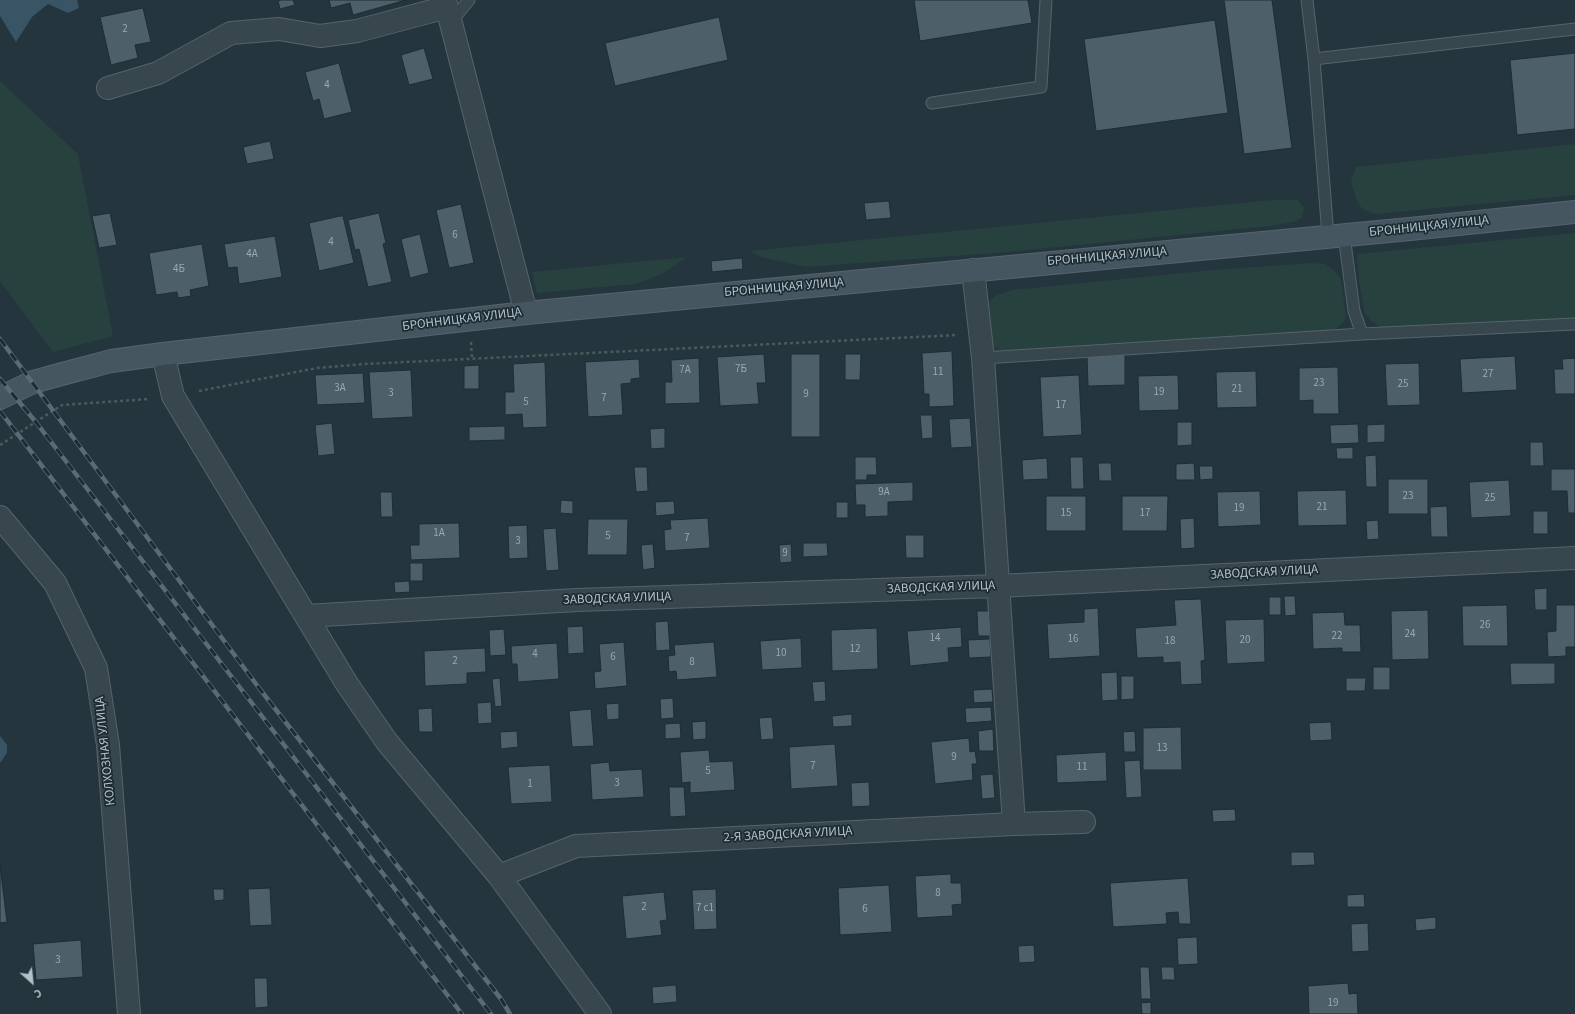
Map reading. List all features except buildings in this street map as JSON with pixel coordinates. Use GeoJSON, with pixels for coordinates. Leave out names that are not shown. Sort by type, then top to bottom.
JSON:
{"type":"FeatureCollection","features":[{"type":"Feature","properties":{"kind":"main road","name":"БРОННИЦКАЯ УЛИЦА"},"geometry":{"type":"LineString","coordinates":[[0,398],[33,382],[62,374],[111,361],[163,354],[526,313],[1575,212]]}},
{"type":"Feature","properties":{"kind":"street"},"geometry":{"type":"LineString","coordinates":[[108,88],[158,73],[231,33],[279,29],[320,36],[357,31],[448,10],[526,313]]}},
{"type":"Feature","properties":{"kind":"street"},"geometry":{"type":"LineString","coordinates":[[973,270],[979,334],[983,358],[1014,824]]}},
{"type":"Feature","properties":{"kind":"street"},"geometry":{"type":"LineString","coordinates":[[163,354],[173,396],[347,684],[387,742],[499,876],[600,1014]]}},
{"type":"Feature","properties":{"kind":"street","name":"КОЛХОЗНАЯ УЛИЦА"},"geometry":{"type":"LineString","coordinates":[[0,517],[55,583],[96,668],[108,745],[129,1014]]}},
{"type":"Feature","properties":{"kind":"street","name":"ЗАВОДСКАЯ УЛИЦА"},"geometry":{"type":"LineString","coordinates":[[306,616],[577,600],[998,586],[1575,558]]}},
{"type":"Feature","properties":{"kind":"street","name":"2-Я ЗАВОДСКАЯ УЛИЦА"},"geometry":{"type":"LineString","coordinates":[[499,876],[576,846],[1014,824],[1084,822]]}},
{"type":"Feature","properties":{"kind":"lane"},"geometry":{"type":"LineString","coordinates":[[448,10],[470,0]]}},
{"type":"Feature","properties":{"kind":"lane"},"geometry":{"type":"LineString","coordinates":[[932,103],[1041,87],[1046,0]]}},
{"type":"Feature","properties":{"kind":"lane"},"geometry":{"type":"LineString","coordinates":[[1307,0],[1336,236],[1354,311],[1362,334]]}},
{"type":"Feature","properties":{"kind":"lane"},"geometry":{"type":"LineString","coordinates":[[1314,59],[1575,29]]}},
{"type":"Feature","properties":{"kind":"lane"},"geometry":{"type":"LineString","coordinates":[[983,358],[1362,334],[1575,324]]}},
{"type":"Feature","properties":{"kind":"path"},"geometry":{"type":"LineString","coordinates":[[0,445],[62,405],[173,396],[317,368],[365,364],[979,334]]}},
{"type":"Feature","properties":{"kind":"green space"},"geometry":{"type":"Polygon","coordinates":[[[0,81],[78,154],[113,336],[53,352],[0,281],[0,81]]]}},
{"type":"Feature","properties":{"kind":"green space"},"geometry":{"type":"Polygon","coordinates":[[[1575,144],[1575,195],[1375,214],[1364,210],[1358,204],[1351,182],[1356,167],[1575,144]]]}},
{"type":"Feature","properties":{"kind":"green space"},"geometry":{"type":"Polygon","coordinates":[[[1272,200],[1298,200],[1304,208],[1302,218],[1294,222],[1270,226],[1008,252],[807,267],[761,257],[750,251],[1272,200]]]}},
{"type":"Feature","properties":{"kind":"green space"},"geometry":{"type":"Polygon","coordinates":[[[1575,233],[1575,319],[1383,329],[1371,321],[1365,313],[1359,283],[1357,254],[1575,233]]]}},
{"type":"Feature","properties":{"kind":"green space"},"geometry":{"type":"Polygon","coordinates":[[[687,257],[662,274],[636,284],[537,293],[532,272],[687,257]]]}},
{"type":"Feature","properties":{"kind":"green space"},"geometry":{"type":"Polygon","coordinates":[[[1312,263],[1325,264],[1335,271],[1341,280],[1346,316],[1343,323],[1334,330],[1001,351],[990,345],[987,304],[995,296],[1012,290],[1213,270],[1312,263]]]}},
{"type":"Feature","properties":{"kind":"water"},"geometry":{"type":"Polygon","coordinates":[[[0,0],[77,0],[79,8],[68,13],[48,4],[32,17],[16,42],[0,16],[0,0]]]}},
{"type":"Feature","properties":{"kind":"water"},"geometry":{"type":"Polygon","coordinates":[[[0,736],[7,745],[7,753],[0,763],[0,736]]]}},
{"type":"Feature","properties":{"kind":"railway"},"geometry":{"type":"LineString","coordinates":[[0,339],[259,688],[501,999],[510,1014]]}},
{"type":"Feature","properties":{"kind":"railway"},"geometry":{"type":"LineString","coordinates":[[0,379],[35,421],[491,1014]]}},
{"type":"Feature","properties":{"kind":"railway"},"geometry":{"type":"LineString","coordinates":[[0,411],[462,1014]]}}]}
